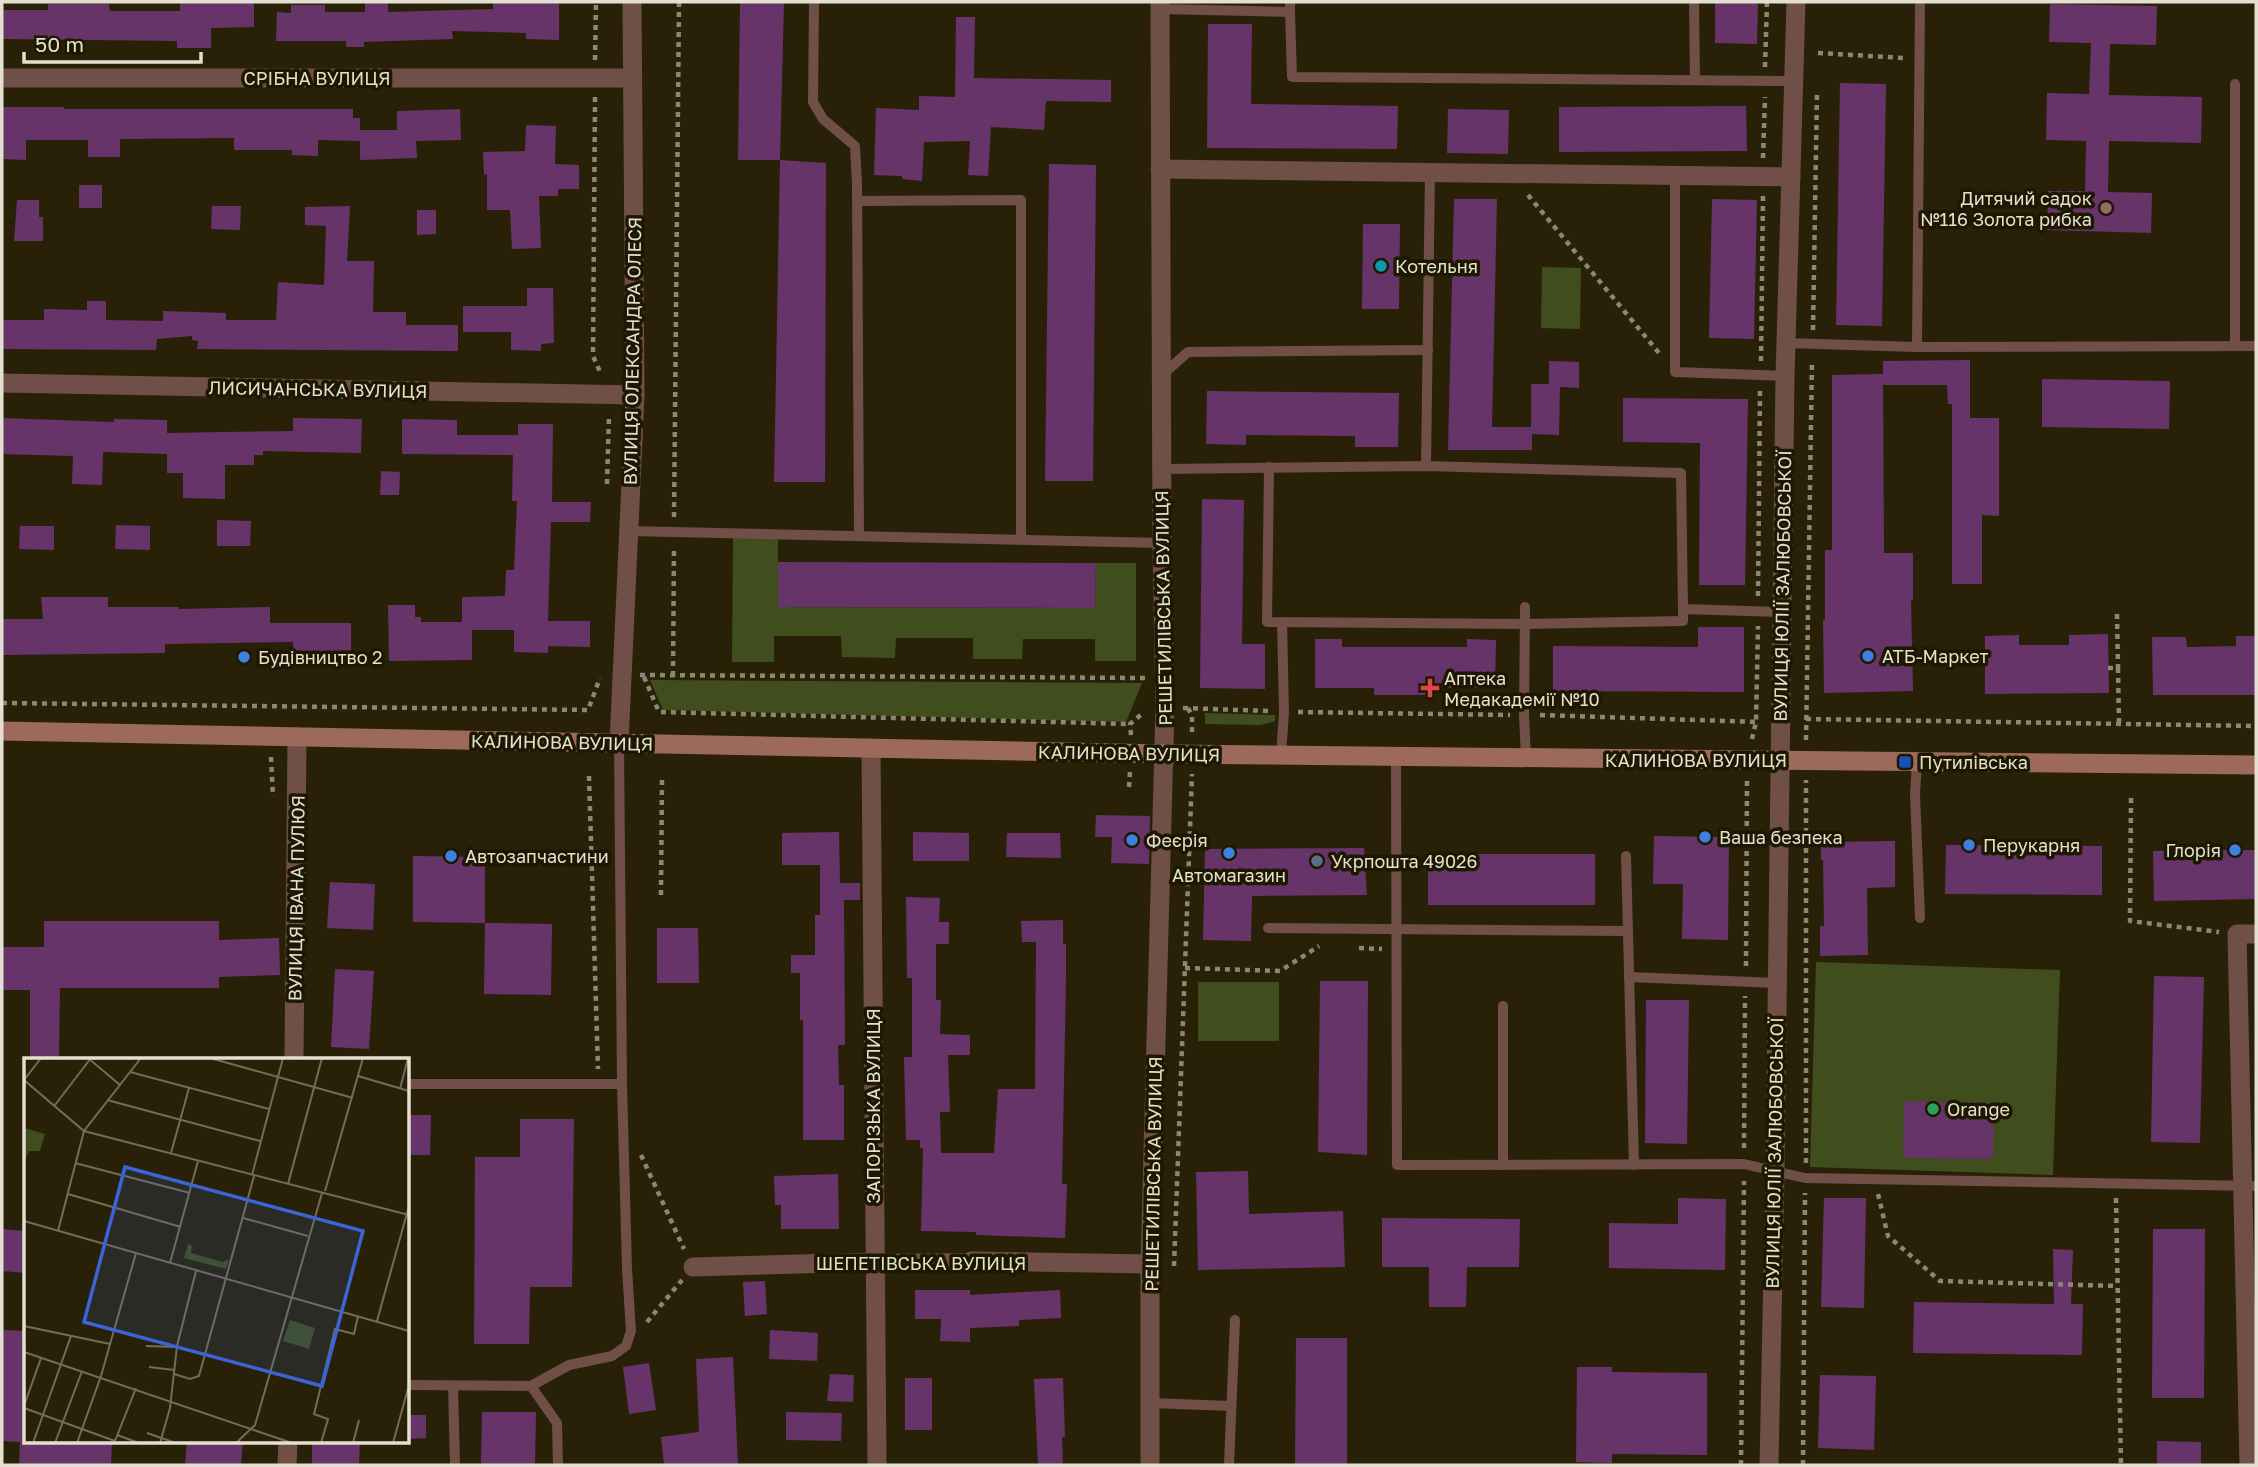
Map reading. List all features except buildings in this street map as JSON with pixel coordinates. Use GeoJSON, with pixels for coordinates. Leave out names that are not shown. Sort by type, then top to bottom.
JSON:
{"type":"FeatureCollection","features":[{"type":"Feature","properties":{"kind":"main road","name":"КАЛИНОВА ВУЛИЦЯ"},"geometry":{"type":"LineString","coordinates":[[2,731],[1164,754],[2256,765]]}},
{"type":"Feature","properties":{"kind":"street","name":"ВУЛИЦЯ ОЛЕКСАНДРА ОЛЕСЯ"},"geometry":{"type":"LineString","coordinates":[[619,743],[635,396],[632,2]]}},
{"type":"Feature","properties":{"kind":"street","name":"ВУЛИЦЯ ЮЛІЇ ЗАЛЮБОВСЬКОЇ"},"geometry":{"type":"LineString","coordinates":[[1769,1465],[1785,376],[1796,2]]}},
{"type":"Feature","properties":{"kind":"street","name":"РЕШЕТИЛІВСЬКА ВУЛИЦЯ"},"geometry":{"type":"LineString","coordinates":[[1150,1465],[1150,1264],[1165,708],[1160,6]]}},
{"type":"Feature","properties":{"kind":"street","name":"СРІБНА ВУЛИЦЯ"},"geometry":{"type":"LineString","coordinates":[[2,78],[632,78]]}},
{"type":"Feature","properties":{"kind":"street"},"geometry":{"type":"LineString","coordinates":[[1160,169],[1791,177]]}},
{"type":"Feature","properties":{"kind":"street","name":"ЛИСИЧАНСЬКА ВУЛИЦЯ"},"geometry":{"type":"LineString","coordinates":[[2,383],[635,396]]}},
{"type":"Feature","properties":{"kind":"street","name":"ВУЛИЦЯ ІВАНА ПУЛЮЯ"},"geometry":{"type":"LineString","coordinates":[[294,1058],[297,737]]}},
{"type":"Feature","properties":{"kind":"street","name":"ЗАПОРІЗЬКА ВУЛИЦЯ"},"geometry":{"type":"LineString","coordinates":[[871,748],[877,1465]]}},
{"type":"Feature","properties":{"kind":"street"},"geometry":{"type":"LineString","coordinates":[[2246,934],[2251,1350],[2249,1465]]}},
{"type":"Feature","properties":{"kind":"street","name":"ШЕПЕТІВСЬКА ВУЛИЦЯ"},"geometry":{"type":"LineString","coordinates":[[692,1267],[971,1261],[1150,1264]]}},
{"type":"Feature","properties":{"kind":"street"},"geometry":{"type":"LineString","coordinates":[[287,1465],[288,1442]]}},
{"type":"Feature","properties":{"kind":"lane"},"geometry":{"type":"LineString","coordinates":[[814,2],[813,102],[823,119],[855,146],[858,201],[859,535]]}},
{"type":"Feature","properties":{"kind":"lane"},"geometry":{"type":"LineString","coordinates":[[1694,2],[1695,80]]}},
{"type":"Feature","properties":{"kind":"lane"},"geometry":{"type":"LineString","coordinates":[[1917,347],[1920,2]]}},
{"type":"Feature","properties":{"kind":"lane"},"geometry":{"type":"LineString","coordinates":[[1160,6],[1290,7],[1292,77],[1793,82]]}},
{"type":"Feature","properties":{"kind":"lane"},"geometry":{"type":"LineString","coordinates":[[2235,85],[2235,346]]}},
{"type":"Feature","properties":{"kind":"lane"},"geometry":{"type":"LineString","coordinates":[[1426,466],[1430,172]]}},
{"type":"Feature","properties":{"kind":"lane"},"geometry":{"type":"LineString","coordinates":[[1675,175],[1675,372],[1785,376]]}},
{"type":"Feature","properties":{"kind":"lane"},"geometry":{"type":"LineString","coordinates":[[858,201],[1021,200],[1021,539]]}},
{"type":"Feature","properties":{"kind":"lane"},"geometry":{"type":"LineString","coordinates":[[1786,343],[1917,347],[2256,346]]}},
{"type":"Feature","properties":{"kind":"lane"},"geometry":{"type":"LineString","coordinates":[[1161,376],[1188,352],[1428,350]]}},
{"type":"Feature","properties":{"kind":"lane"},"geometry":{"type":"LineString","coordinates":[[1162,469],[1269,467],[1426,466],[1681,473],[1683,621],[1524,624],[1267,622],[1269,467]]}},
{"type":"Feature","properties":{"kind":"lane"},"geometry":{"type":"LineString","coordinates":[[628,531],[1162,543]]}},
{"type":"Feature","properties":{"kind":"lane"},"geometry":{"type":"LineString","coordinates":[[1525,607],[1526,758]]}},
{"type":"Feature","properties":{"kind":"lane"},"geometry":{"type":"LineString","coordinates":[[1683,609],[1782,612]]}},
{"type":"Feature","properties":{"kind":"lane"},"geometry":{"type":"LineString","coordinates":[[1280,755],[1284,712],[1282,622]]}},
{"type":"Feature","properties":{"kind":"lane"},"geometry":{"type":"LineString","coordinates":[[410,1385],[531,1386],[569,1365],[612,1356],[626,1346],[631,1331],[622,1084],[619,743]]}},
{"type":"Feature","properties":{"kind":"lane"},"geometry":{"type":"LineString","coordinates":[[1396,757],[1397,1165],[1744,1164],[1805,1178],[2249,1186]]}},
{"type":"Feature","properties":{"kind":"lane"},"geometry":{"type":"LineString","coordinates":[[1917,761],[1915,794],[1920,918]]}},
{"type":"Feature","properties":{"kind":"lane"},"geometry":{"type":"LineString","coordinates":[[1626,856],[1634,1165]]}},
{"type":"Feature","properties":{"kind":"lane"},"geometry":{"type":"LineString","coordinates":[[1268,928],[1628,931]]}},
{"type":"Feature","properties":{"kind":"lane"},"geometry":{"type":"LineString","coordinates":[[1629,977],[1777,983]]}},
{"type":"Feature","properties":{"kind":"lane"},"geometry":{"type":"LineString","coordinates":[[1503,1006],[1503,1165]]}},
{"type":"Feature","properties":{"kind":"lane"},"geometry":{"type":"LineString","coordinates":[[410,1084],[622,1084]]}},
{"type":"Feature","properties":{"kind":"lane"},"geometry":{"type":"LineString","coordinates":[[1229,1465],[1234,1320]]}},
{"type":"Feature","properties":{"kind":"lane"},"geometry":{"type":"LineString","coordinates":[[453,1386],[455,1465]]}},
{"type":"Feature","properties":{"kind":"lane"},"geometry":{"type":"LineString","coordinates":[[531,1386],[558,1423],[558,1465]]}},
{"type":"Feature","properties":{"kind":"lane"},"geometry":{"type":"LineString","coordinates":[[1150,1403],[1231,1406]]}},
{"type":"Feature","properties":{"kind":"path"},"geometry":{"type":"LineString","coordinates":[[596,2],[593,356],[610,395],[607,492]]}},
{"type":"Feature","properties":{"kind":"path"},"geometry":{"type":"LineString","coordinates":[[673,676],[679,2]]}},
{"type":"Feature","properties":{"kind":"path"},"geometry":{"type":"LineString","coordinates":[[1818,53],[1919,59]]}},
{"type":"Feature","properties":{"kind":"path"},"geometry":{"type":"LineString","coordinates":[[1510,173],[1675,372]]}},
{"type":"Feature","properties":{"kind":"path"},"geometry":{"type":"LineString","coordinates":[[2117,614],[2119,723]]}},
{"type":"Feature","properties":{"kind":"path"},"geometry":{"type":"LineString","coordinates":[[2108,668],[2118,668]]}},
{"type":"Feature","properties":{"kind":"path"},"geometry":{"type":"LineString","coordinates":[[2,703],[588,710],[601,674],[1149,678]]}},
{"type":"Feature","properties":{"kind":"path"},"geometry":{"type":"LineString","coordinates":[[644,676],[659,712],[1130,724]]}},
{"type":"Feature","properties":{"kind":"path"},"geometry":{"type":"LineString","coordinates":[[1165,708],[1756,722]]}},
{"type":"Feature","properties":{"kind":"path"},"geometry":{"type":"LineString","coordinates":[[1806,719],[2256,726]]}},
{"type":"Feature","properties":{"kind":"path"},"geometry":{"type":"LineString","coordinates":[[1803,1465],[1807,761]]}},
{"type":"Feature","properties":{"kind":"path"},"geometry":{"type":"LineString","coordinates":[[589,776],[598,1084]]}},
{"type":"Feature","properties":{"kind":"path"},"geometry":{"type":"LineString","coordinates":[[661,895],[662,777]]}},
{"type":"Feature","properties":{"kind":"path"},"geometry":{"type":"LineString","coordinates":[[1174,1266],[1192,785]]}},
{"type":"Feature","properties":{"kind":"path"},"geometry":{"type":"LineString","coordinates":[[1741,1465],[1747,793]]}},
{"type":"Feature","properties":{"kind":"path"},"geometry":{"type":"LineString","coordinates":[[2130,798],[2130,922],[2246,934]]}},
{"type":"Feature","properties":{"kind":"path"},"geometry":{"type":"LineString","coordinates":[[1185,968],[1280,971],[1321,946]]}},
{"type":"Feature","properties":{"kind":"path"},"geometry":{"type":"LineString","coordinates":[[1356,948],[1397,949]]}},
{"type":"Feature","properties":{"kind":"path"},"geometry":{"type":"LineString","coordinates":[[626,1346],[692,1267],[641,1154]]}},
{"type":"Feature","properties":{"kind":"path"},"geometry":{"type":"LineString","coordinates":[[1874,1179],[1888,1236],[1940,1281],[2118,1286]]}},
{"type":"Feature","properties":{"kind":"path"},"geometry":{"type":"LineString","coordinates":[[2116,1184],[2121,1465]]}},
{"type":"Feature","properties":{"kind":"green space"},"geometry":{"type":"Polygon","coordinates":[[[1542,267],[1581,268],[1580,329],[1541,328],[1542,267]]]}},
{"type":"Feature","properties":{"kind":"green space"},"geometry":{"type":"Polygon","coordinates":[[[733,536],[778,536],[778,607],[1095,608],[1096,563],[1136,563],[1136,661],[1095,661],[1095,639],[1023,639],[1022,659],[973,659],[973,638],[896,638],[895,658],[842,657],[841,636],[774,636],[774,662],[732,662],[733,536]]]}},
{"type":"Feature","properties":{"kind":"green space"},"geometry":{"type":"Polygon","coordinates":[[[650,680],[1142,683],[1126,722],[663,710],[650,680]]]}},
{"type":"Feature","properties":{"kind":"green space"},"geometry":{"type":"Polygon","coordinates":[[[1205,713],[1275,715],[1275,721],[1261,725],[1205,724],[1205,713]]]}},
{"type":"Feature","properties":{"kind":"green space","name":"Orange"},"geometry":{"type":"Polygon","coordinates":[[[1816,962],[2060,970],[2053,1175],[1810,1167],[1816,962]]]}},
{"type":"Feature","properties":{"kind":"green space"},"geometry":{"type":"Polygon","coordinates":[[[1198,982],[1279,982],[1279,1041],[1198,1041],[1198,982]]]}},
{"type":"Feature","properties":{"kind":"place","name":"Дитячий садок №116 Золота рибка"},"geometry":{"type":"Point","coordinates":[2106,208]}},
{"type":"Feature","properties":{"kind":"place","name":"Котельня"},"geometry":{"type":"Point","coordinates":[1381,266]}},
{"type":"Feature","properties":{"kind":"place","name":"АТБ-Маркет"},"geometry":{"type":"Point","coordinates":[1868,656]}},
{"type":"Feature","properties":{"kind":"place","name":"Будівництво 2"},"geometry":{"type":"Point","coordinates":[244,657]}},
{"type":"Feature","properties":{"kind":"place","name":"Аптека Медакадемії №10"},"geometry":{"type":"Point","coordinates":[1430,688]}},
{"type":"Feature","properties":{"kind":"place","name":"Путилівська"},"geometry":{"type":"Point","coordinates":[1905,762]}},
{"type":"Feature","properties":{"kind":"place","name":"Ваша безпека"},"geometry":{"type":"Point","coordinates":[1705,837]}},
{"type":"Feature","properties":{"kind":"place","name":"Феєрія"},"geometry":{"type":"Point","coordinates":[1132,840]}},
{"type":"Feature","properties":{"kind":"place","name":"Перукарня"},"geometry":{"type":"Point","coordinates":[1969,845]}},
{"type":"Feature","properties":{"kind":"place","name":"Глорія"},"geometry":{"type":"Point","coordinates":[2235,850]}},
{"type":"Feature","properties":{"kind":"place","name":"Автомагазин"},"geometry":{"type":"Point","coordinates":[1229,853]}},
{"type":"Feature","properties":{"kind":"place","name":"Автозапчастини"},"geometry":{"type":"Point","coordinates":[451,856]}},
{"type":"Feature","properties":{"kind":"place","name":"Укрпошта 49026"},"geometry":{"type":"Point","coordinates":[1317,861]}},
{"type":"Feature","properties":{"kind":"place","name":"Orange"},"geometry":{"type":"Point","coordinates":[1933,1109]}}]}
